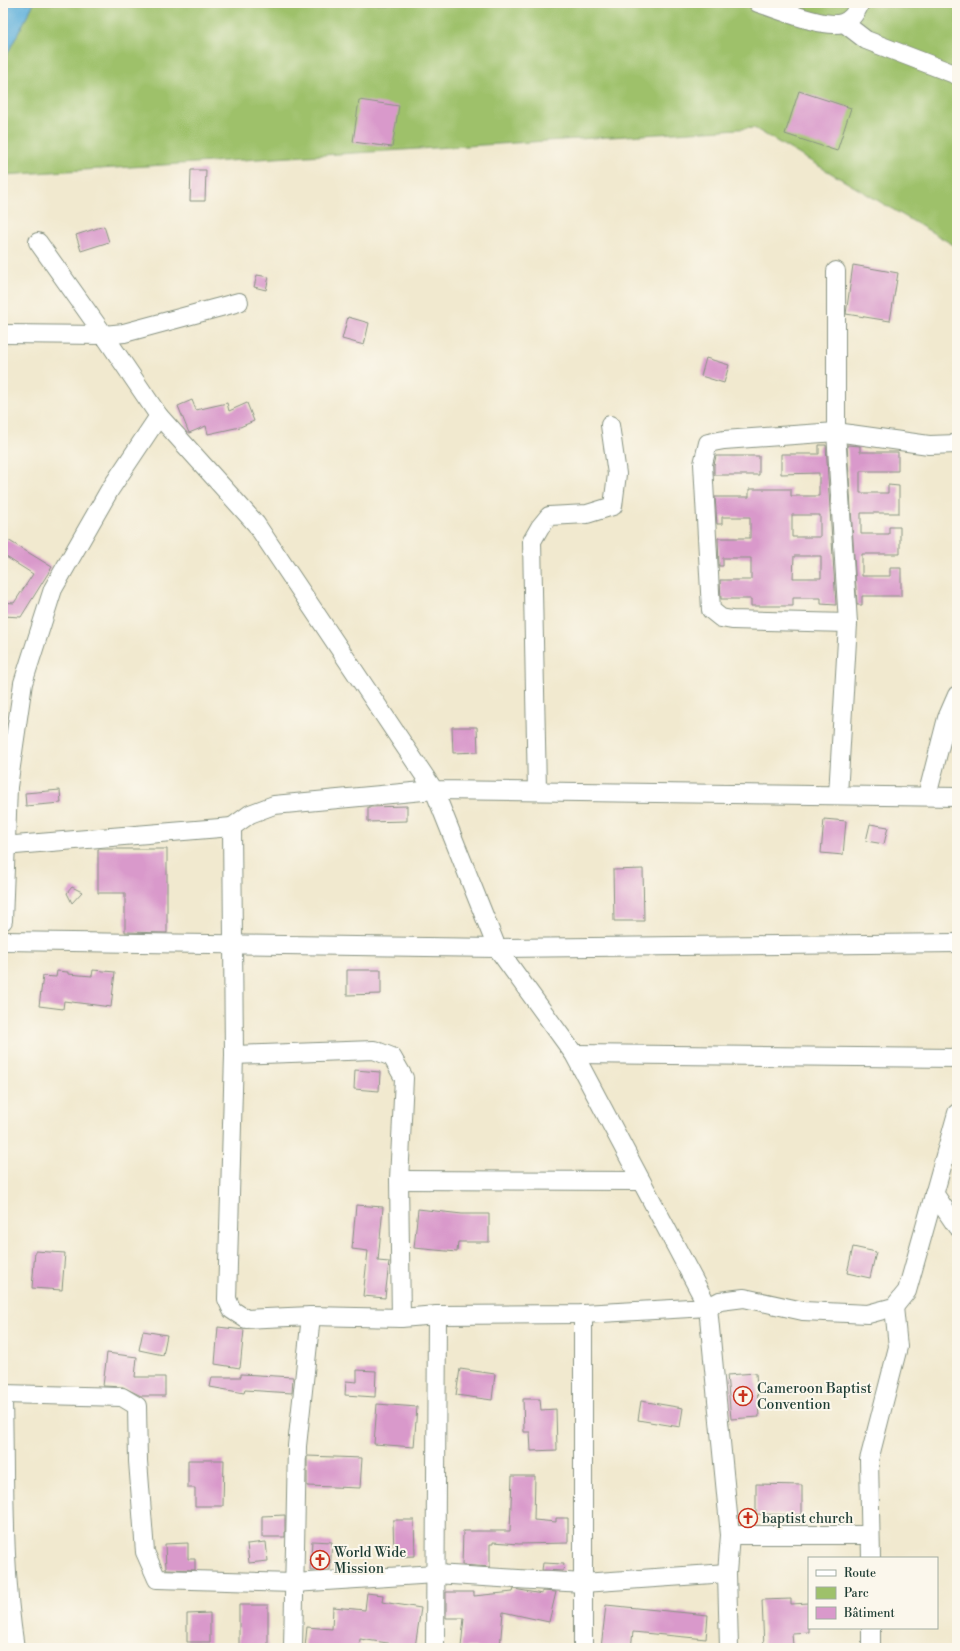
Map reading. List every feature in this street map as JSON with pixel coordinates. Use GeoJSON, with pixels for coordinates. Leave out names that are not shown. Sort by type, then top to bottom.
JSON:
{"type":"FeatureCollection","features":[{"type":"Feature","properties":{"kind":"street"},"geometry":{"type":"LineString","coordinates":[[758,3],[829,25],[844,23],[856,14],[860,3]]}},
{"type":"Feature","properties":{"kind":"street"},"geometry":{"type":"LineString","coordinates":[[844,23],[866,40],[943,72],[957,75]]}},
{"type":"Feature","properties":{"kind":"street"},"geometry":{"type":"LineString","coordinates":[[38,242],[159,416],[256,524],[434,790],[497,948],[574,1054],[708,1307],[730,1534],[727,1573],[729,1648]]}},
{"type":"Feature","properties":{"kind":"street"},"geometry":{"type":"LineString","coordinates":[[836,271],[836,432],[848,623],[838,795]]}},
{"type":"Feature","properties":{"kind":"street"},"geometry":{"type":"LineString","coordinates":[[3,334],[104,335],[124,333],[239,302]]}},
{"type":"Feature","properties":{"kind":"street"},"geometry":{"type":"LineString","coordinates":[[3,921],[4,846],[8,787],[22,683],[53,589],[109,491],[159,416]]}},
{"type":"Feature","properties":{"kind":"street"},"geometry":{"type":"LineString","coordinates":[[537,791],[532,541],[549,516],[587,514],[613,506],[618,474],[610,424]]}},
{"type":"Feature","properties":{"kind":"street"},"geometry":{"type":"LineString","coordinates":[[848,623],[732,620],[721,618],[711,610],[703,464],[708,443],[724,440],[836,432],[929,445],[957,444]]}},
{"type":"Feature","properties":{"kind":"street"},"geometry":{"type":"LineString","coordinates":[[927,796],[948,718],[957,695]]}},
{"type":"Feature","properties":{"kind":"street"},"geometry":{"type":"LineString","coordinates":[[4,846],[232,827],[250,814],[274,805],[434,790],[957,797]]}},
{"type":"Feature","properties":{"kind":"street"},"geometry":{"type":"LineString","coordinates":[[232,827],[234,1055],[227,1299],[232,1310],[246,1319],[312,1316],[401,1318],[437,1314],[583,1314],[708,1307],[720,1301],[744,1298],[803,1311],[868,1314],[894,1307],[907,1291],[957,1113]]}},
{"type":"Feature","properties":{"kind":"street"},"geometry":{"type":"LineString","coordinates":[[3,941],[497,948],[957,943]]}},
{"type":"Feature","properties":{"kind":"street"},"geometry":{"type":"LineString","coordinates":[[234,1055],[374,1050],[392,1057],[404,1078],[399,1180],[401,1318]]}},
{"type":"Feature","properties":{"kind":"street"},"geometry":{"type":"LineString","coordinates":[[574,1054],[957,1058]]}},
{"type":"Feature","properties":{"kind":"street"},"geometry":{"type":"LineString","coordinates":[[399,1180],[641,1181]]}},
{"type":"Feature","properties":{"kind":"street"},"geometry":{"type":"LineString","coordinates":[[934,1193],[955,1219]]}},
{"type":"Feature","properties":{"kind":"street"},"geometry":{"type":"LineString","coordinates":[[871,1557],[869,1460],[898,1347],[894,1307]]}},
{"type":"Feature","properties":{"kind":"street"},"geometry":{"type":"LineString","coordinates":[[435,1648],[437,1314]]}},
{"type":"Feature","properties":{"kind":"street"},"geometry":{"type":"LineString","coordinates":[[583,1314],[583,1648]]}},
{"type":"Feature","properties":{"kind":"street"},"geometry":{"type":"LineString","coordinates":[[293,1648],[297,1446],[312,1316]]}},
{"type":"Feature","properties":{"kind":"street"},"geometry":{"type":"LineString","coordinates":[[3,1394],[122,1397],[137,1406],[138,1461],[145,1552],[157,1579],[294,1583],[435,1574],[583,1583],[727,1573]]}},
{"type":"Feature","properties":{"kind":"street"},"geometry":{"type":"LineString","coordinates":[[3,1401],[5,1538],[10,1614],[15,1648]]}},
{"type":"Feature","properties":{"kind":"street"},"geometry":{"type":"LineString","coordinates":[[730,1534],[870,1535]]}},
{"type":"Feature","properties":{"kind":"street"},"geometry":{"type":"LineString","coordinates":[[871,1629],[871,1648]]}},
{"type":"Feature","properties":{"kind":"green space"},"geometry":{"type":"Polygon","coordinates":[[[34,3],[957,3],[957,247],[754,128],[3,175],[3,62],[34,3]]]}},
{"type":"Feature","properties":{"kind":"water"},"geometry":{"type":"Polygon","coordinates":[[[3,3],[34,3],[3,62],[3,3]]]}},
{"type":"Feature","properties":{"kind":"building"},"geometry":{"type":"Polygon","coordinates":[[[799,91],[851,108],[837,151],[785,134],[799,91]]]}},
{"type":"Feature","properties":{"kind":"building"},"geometry":{"type":"Polygon","coordinates":[[[359,100],[399,106],[392,147],[353,142],[359,100]]]}},
{"type":"Feature","properties":{"kind":"building"},"geometry":{"type":"Polygon","coordinates":[[[191,170],[206,170],[205,201],[190,201],[191,170]]]}},
{"type":"Feature","properties":{"kind":"building"},"geometry":{"type":"Polygon","coordinates":[[[104,226],[109,242],[81,251],[76,235],[104,226]]]}},
{"type":"Feature","properties":{"kind":"building"},"geometry":{"type":"Polygon","coordinates":[[[853,265],[898,273],[890,321],[846,314],[853,265]]]}},
{"type":"Feature","properties":{"kind":"building"},"geometry":{"type":"Polygon","coordinates":[[[257,275],[269,277],[266,290],[254,287],[257,275]]]}},
{"type":"Feature","properties":{"kind":"building"},"geometry":{"type":"Polygon","coordinates":[[[348,317],[369,323],[364,345],[342,339],[348,317]]]}},
{"type":"Feature","properties":{"kind":"building"},"geometry":{"type":"Polygon","coordinates":[[[706,358],[729,365],[724,383],[701,376],[706,358]]]}},
{"type":"Feature","properties":{"kind":"building"},"geometry":{"type":"Polygon","coordinates":[[[192,400],[196,410],[227,403],[229,411],[247,403],[254,421],[240,427],[208,434],[206,426],[189,433],[178,406],[192,400]]]}},
{"type":"Feature","properties":{"kind":"building"},"geometry":{"type":"Polygon","coordinates":[[[819,445],[826,445],[836,605],[821,604],[821,598],[793,598],[793,606],[751,606],[751,599],[721,599],[720,580],[751,580],[751,558],[723,558],[723,566],[719,566],[718,538],[750,538],[750,517],[722,517],[722,524],[717,524],[715,497],[749,497],[749,489],[791,489],[791,496],[819,496],[819,473],[781,474],[781,454],[819,454],[819,445]],[[792,515],[792,537],[820,537],[820,515],[792,515]],[[794,556],[793,578],[821,578],[821,556],[794,556]]]}},
{"type":"Feature","properties":{"kind":"building"},"geometry":{"type":"Polygon","coordinates":[[[847,445],[860,446],[860,452],[898,452],[898,471],[860,471],[860,493],[888,493],[888,485],[899,486],[899,513],[861,513],[861,534],[889,534],[889,527],[900,527],[900,554],[862,554],[862,576],[890,576],[890,568],[901,568],[901,596],[862,596],[862,605],[857,605],[847,445]]]}},
{"type":"Feature","properties":{"kind":"building"},"geometry":{"type":"Polygon","coordinates":[[[716,456],[759,456],[759,475],[714,475],[716,456]]]}},
{"type":"Feature","properties":{"kind":"building"},"geometry":{"type":"Polygon","coordinates":[[[3,537],[52,567],[21,617],[3,616],[3,602],[14,603],[33,574],[3,555],[3,537]]]}},
{"type":"Feature","properties":{"kind":"building"},"geometry":{"type":"Polygon","coordinates":[[[452,727],[477,727],[478,752],[453,753],[452,727]]]}},
{"type":"Feature","properties":{"kind":"building"},"geometry":{"type":"Polygon","coordinates":[[[60,790],[61,803],[26,806],[25,793],[60,790]]]}},
{"type":"Feature","properties":{"kind":"building"},"geometry":{"type":"Polygon","coordinates":[[[407,806],[407,821],[368,822],[368,807],[407,806]]]}},
{"type":"Feature","properties":{"kind":"building"},"geometry":{"type":"Polygon","coordinates":[[[824,819],[846,821],[843,855],[821,853],[824,819]]]}},
{"type":"Feature","properties":{"kind":"building"},"geometry":{"type":"Polygon","coordinates":[[[870,824],[888,827],[884,844],[866,841],[870,824]]]}},
{"type":"Feature","properties":{"kind":"building"},"geometry":{"type":"Polygon","coordinates":[[[98,849],[167,849],[167,933],[125,932],[125,893],[98,893],[98,849]]]}},
{"type":"Feature","properties":{"kind":"building"},"geometry":{"type":"Polygon","coordinates":[[[643,869],[644,921],[614,921],[613,870],[643,869]]]}},
{"type":"Feature","properties":{"kind":"building"},"geometry":{"type":"Polygon","coordinates":[[[72,887],[82,892],[72,903],[67,893],[72,887]]]}},
{"type":"Feature","properties":{"kind":"building"},"geometry":{"type":"Polygon","coordinates":[[[93,970],[115,972],[111,1007],[64,1001],[63,1009],[39,1006],[43,976],[56,977],[57,971],[68,972],[68,974],[92,976],[93,970]]]}},
{"type":"Feature","properties":{"kind":"building"},"geometry":{"type":"Polygon","coordinates":[[[347,970],[381,970],[381,994],[347,995],[347,970]]]}},
{"type":"Feature","properties":{"kind":"building"},"geometry":{"type":"Polygon","coordinates":[[[355,1070],[380,1072],[379,1091],[354,1089],[355,1070]]]}},
{"type":"Feature","properties":{"kind":"building"},"geometry":{"type":"Polygon","coordinates":[[[356,1205],[383,1207],[378,1261],[389,1262],[385,1298],[363,1296],[368,1251],[352,1249],[356,1205]]]}},
{"type":"Feature","properties":{"kind":"building"},"geometry":{"type":"Polygon","coordinates":[[[418,1209],[462,1214],[489,1214],[489,1242],[458,1242],[457,1252],[414,1248],[418,1209]]]}},
{"type":"Feature","properties":{"kind":"building"},"geometry":{"type":"Polygon","coordinates":[[[853,1247],[876,1252],[870,1278],[847,1273],[853,1247]]]}},
{"type":"Feature","properties":{"kind":"building"},"geometry":{"type":"Polygon","coordinates":[[[35,1251],[65,1253],[62,1290],[32,1288],[35,1251]]]}},
{"type":"Feature","properties":{"kind":"building"},"geometry":{"type":"Polygon","coordinates":[[[218,1327],[244,1330],[240,1368],[215,1364],[218,1327]]]}},
{"type":"Feature","properties":{"kind":"building"},"geometry":{"type":"Polygon","coordinates":[[[143,1331],[167,1335],[163,1355],[139,1350],[143,1331]]]}},
{"type":"Feature","properties":{"kind":"building"},"geometry":{"type":"Polygon","coordinates":[[[107,1353],[137,1357],[135,1377],[165,1377],[165,1396],[141,1396],[123,1387],[103,1386],[107,1353]]]}},
{"type":"Feature","properties":{"kind":"building"},"geometry":{"type":"Polygon","coordinates":[[[460,1369],[495,1374],[492,1400],[456,1395],[460,1369]]]}},
{"type":"Feature","properties":{"kind":"building"},"geometry":{"type":"Polygon","coordinates":[[[357,1370],[376,1371],[375,1397],[345,1395],[346,1381],[357,1382],[357,1370]]]}},
{"type":"Feature","properties":{"kind":"building","name":"Cameroon Baptist Convention"},"geometry":{"type":"Polygon","coordinates":[[[756,1373],[759,1417],[731,1419],[727,1375],[756,1373]]]}},
{"type":"Feature","properties":{"kind":"building"},"geometry":{"type":"Polygon","coordinates":[[[241,1374],[293,1377],[292,1393],[245,1390],[244,1393],[210,1387],[212,1377],[241,1377],[241,1374]]]}},
{"type":"Feature","properties":{"kind":"building"},"geometry":{"type":"Polygon","coordinates":[[[523,1399],[540,1399],[541,1410],[556,1409],[557,1450],[531,1451],[530,1432],[524,1432],[523,1399]]]}},
{"type":"Feature","properties":{"kind":"building"},"geometry":{"type":"Polygon","coordinates":[[[641,1401],[683,1408],[680,1427],[638,1420],[641,1401]]]}},
{"type":"Feature","properties":{"kind":"building"},"geometry":{"type":"Polygon","coordinates":[[[377,1404],[417,1407],[414,1447],[374,1444],[377,1404]]]}},
{"type":"Feature","properties":{"kind":"building"},"geometry":{"type":"Polygon","coordinates":[[[307,1456],[362,1458],[360,1488],[307,1486],[307,1456]]]}},
{"type":"Feature","properties":{"kind":"building"},"geometry":{"type":"Polygon","coordinates":[[[188,1460],[224,1460],[223,1506],[195,1506],[195,1488],[188,1488],[188,1460]]]}},
{"type":"Feature","properties":{"kind":"building"},"geometry":{"type":"Polygon","coordinates":[[[512,1476],[535,1476],[534,1520],[556,1522],[556,1518],[568,1518],[568,1543],[519,1544],[493,1542],[493,1544],[490,1544],[490,1567],[462,1565],[463,1531],[510,1531],[512,1476]]]}},
{"type":"Feature","properties":{"kind":"building"},"geometry":{"type":"Polygon","coordinates":[[[756,1484],[802,1485],[802,1515],[756,1514],[756,1484]]]}},
{"type":"Feature","properties":{"kind":"building"},"geometry":{"type":"Polygon","coordinates":[[[285,1515],[285,1537],[262,1537],[262,1516],[285,1515]]]}},
{"type":"Feature","properties":{"kind":"building"},"geometry":{"type":"Polygon","coordinates":[[[393,1520],[414,1520],[415,1556],[394,1557],[393,1520]]]}},
{"type":"Feature","properties":{"kind":"building"},"geometry":{"type":"Polygon","coordinates":[[[312,1541],[332,1542],[330,1570],[310,1571],[312,1541]]]}},
{"type":"Feature","properties":{"kind":"building"},"geometry":{"type":"Polygon","coordinates":[[[266,1542],[268,1561],[249,1563],[247,1544],[266,1542]]]}},
{"type":"Feature","properties":{"kind":"building"},"geometry":{"type":"Polygon","coordinates":[[[188,1543],[188,1559],[195,1559],[195,1570],[166,1569],[165,1544],[188,1543]]]}},
{"type":"Feature","properties":{"kind":"building"},"geometry":{"type":"Polygon","coordinates":[[[543,1563],[564,1564],[563,1571],[542,1570],[543,1563]]]}},
{"type":"Feature","properties":{"kind":"building"},"geometry":{"type":"Polygon","coordinates":[[[514,1589],[542,1594],[542,1591],[556,1592],[549,1622],[503,1612],[500,1648],[461,1647],[464,1618],[446,1618],[446,1592],[474,1592],[474,1596],[513,1592],[514,1589]]]}},
{"type":"Feature","properties":{"kind":"building"},"geometry":{"type":"Polygon","coordinates":[[[367,1593],[383,1595],[382,1602],[421,1608],[415,1647],[360,1639],[359,1648],[305,1647],[307,1627],[332,1629],[333,1607],[365,1610],[367,1593]]]}},
{"type":"Feature","properties":{"kind":"building"},"geometry":{"type":"Polygon","coordinates":[[[791,1599],[791,1604],[808,1603],[809,1632],[792,1633],[793,1646],[764,1648],[762,1600],[791,1599]]]}},
{"type":"Feature","properties":{"kind":"building"},"geometry":{"type":"Polygon","coordinates":[[[239,1605],[268,1605],[268,1648],[239,1648],[239,1605]]]}},
{"type":"Feature","properties":{"kind":"building"},"geometry":{"type":"Polygon","coordinates":[[[606,1605],[708,1615],[706,1639],[633,1632],[631,1648],[601,1648],[606,1605]]]}},
{"type":"Feature","properties":{"kind":"building"},"geometry":{"type":"Polygon","coordinates":[[[210,1613],[210,1642],[187,1642],[187,1614],[210,1613]]]}},
{"type":"Feature","properties":{"kind":"place","name":"Cameroon Baptist Convention"},"geometry":{"type":"Point","coordinates":[743,1396]}},
{"type":"Feature","properties":{"kind":"place","name":"baptist church"},"geometry":{"type":"Point","coordinates":[748,1518]}},
{"type":"Feature","properties":{"kind":"place","name":"World Wide Mission"},"geometry":{"type":"Point","coordinates":[320,1560]}}]}
